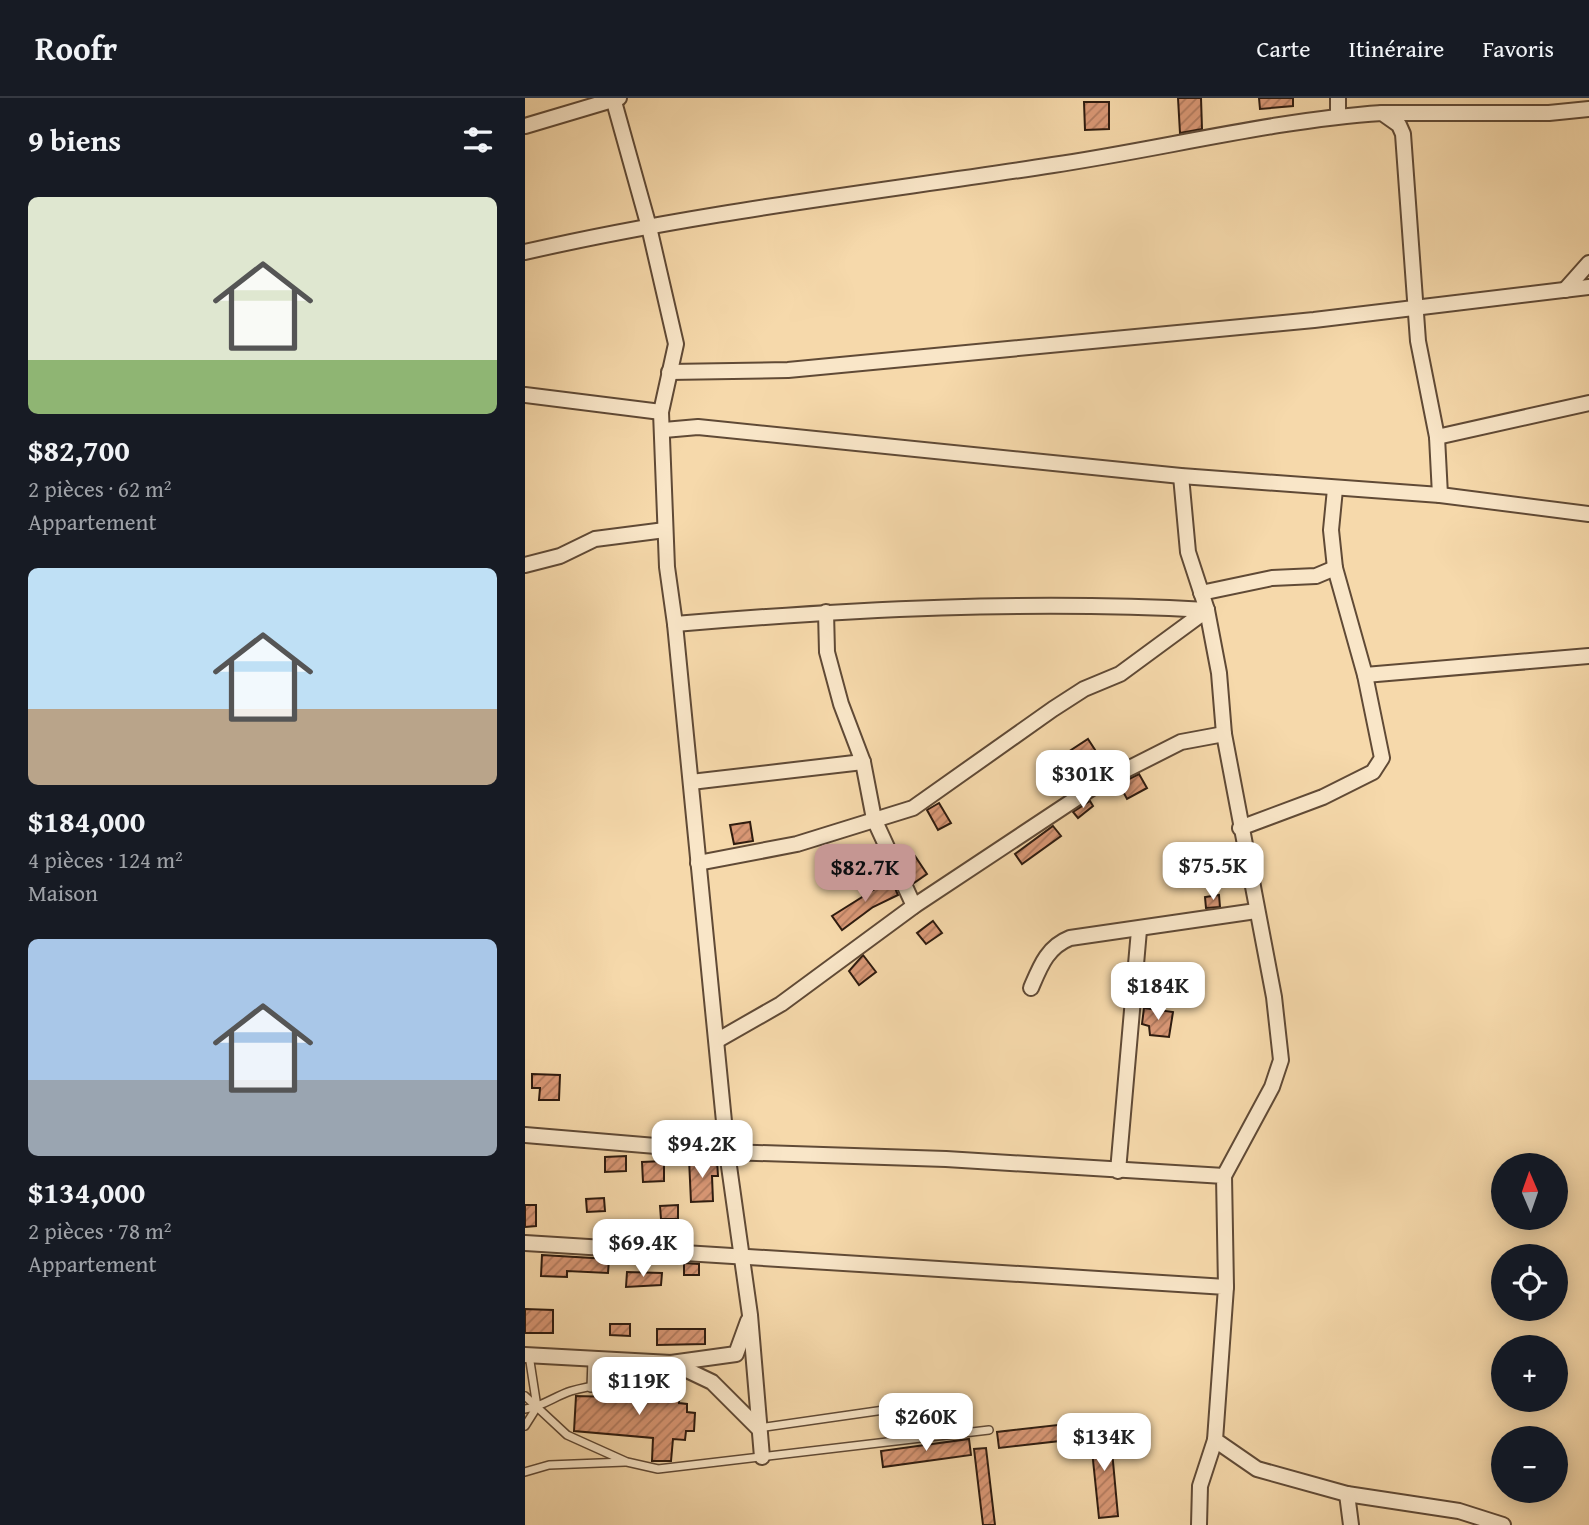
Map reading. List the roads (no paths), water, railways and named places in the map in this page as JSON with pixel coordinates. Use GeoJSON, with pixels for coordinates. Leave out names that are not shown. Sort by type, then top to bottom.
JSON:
{"type":"FeatureCollection","features":[{"type":"Feature","properties":{"kind":"street"},"geometry":{"type":"LineString","coordinates":[[1338,98],[1338,116]]}},
{"type":"Feature","properties":{"kind":"street"},"geometry":{"type":"LineString","coordinates":[[525,126],[615,99],[676,344],[661,412],[664,430],[665,530],[727,1152],[750,1315],[762,1457]]}},
{"type":"Feature","properties":{"kind":"street"},"geometry":{"type":"LineString","coordinates":[[525,251],[649,227],[1157,149],[1338,116],[1382,113],[1549,113],[1589,109]]}},
{"type":"Feature","properties":{"kind":"street"},"geometry":{"type":"LineString","coordinates":[[1382,113],[1399,124],[1403,134],[1418,341],[1437,437],[1440,495]]}},
{"type":"Feature","properties":{"kind":"street"},"geometry":{"type":"LineString","coordinates":[[1565,290],[1589,263]]}},
{"type":"Feature","properties":{"kind":"street"},"geometry":{"type":"LineString","coordinates":[[669,372],[789,370],[1314,320],[1589,287]]}},
{"type":"Feature","properties":{"kind":"street"},"geometry":{"type":"LineString","coordinates":[[525,394],[661,412]]}},
{"type":"Feature","properties":{"kind":"street"},"geometry":{"type":"LineString","coordinates":[[1437,437],[1589,403]]}},
{"type":"Feature","properties":{"kind":"street"},"geometry":{"type":"LineString","coordinates":[[664,430],[698,426],[1181,476],[1440,495],[1589,514]]}},
{"type":"Feature","properties":{"kind":"street"},"geometry":{"type":"LineString","coordinates":[[1181,476],[1188,552],[1207,610],[1219,673],[1224,734],[1273,997],[1281,1060],[1272,1087],[1224,1176],[1226,1287],[1215,1440],[1201,1486],[1199,1525]]}},
{"type":"Feature","properties":{"kind":"street"},"geometry":{"type":"LineString","coordinates":[[1240,828],[1323,797],[1373,772],[1382,758],[1365,675],[1335,568],[1331,530],[1335,489]]}},
{"type":"Feature","properties":{"kind":"street"},"geometry":{"type":"LineString","coordinates":[[525,565],[560,556],[595,539],[665,530]]}},
{"type":"Feature","properties":{"kind":"street"},"geometry":{"type":"LineString","coordinates":[[1202,593],[1272,578],[1316,576],[1335,568]]}},
{"type":"Feature","properties":{"kind":"street"},"geometry":{"type":"LineString","coordinates":[[675,624],[827,612],[1095,604],[1207,610]]}},
{"type":"Feature","properties":{"kind":"street"},"geometry":{"type":"LineString","coordinates":[[698,863],[787,847],[913,808],[1053,709],[1084,690],[1119,674],[1207,610]]}},
{"type":"Feature","properties":{"kind":"street"},"geometry":{"type":"LineString","coordinates":[[827,612],[827,652],[841,704],[863,762],[874,820],[914,906]]}},
{"type":"Feature","properties":{"kind":"street"},"geometry":{"type":"LineString","coordinates":[[1365,675],[1589,656]]}},
{"type":"Feature","properties":{"kind":"street"},"geometry":{"type":"LineString","coordinates":[[717,1040],[781,1004],[914,906],[1098,784],[1181,742],[1224,734]]}},
{"type":"Feature","properties":{"kind":"street"},"geometry":{"type":"LineString","coordinates":[[691,782],[863,762]]}},
{"type":"Feature","properties":{"kind":"street"},"geometry":{"type":"LineString","coordinates":[[1031,988],[1041,966],[1058,943],[1070,938],[1256,911]]}},
{"type":"Feature","properties":{"kind":"street"},"geometry":{"type":"LineString","coordinates":[[1118,1171],[1139,930]]}},
{"type":"Feature","properties":{"kind":"street"},"geometry":{"type":"LineString","coordinates":[[525,1135],[727,1152],[946,1159],[1224,1176]]}},
{"type":"Feature","properties":{"kind":"street"},"geometry":{"type":"LineString","coordinates":[[525,1242],[1226,1287]]}},
{"type":"Feature","properties":{"kind":"street"},"geometry":{"type":"LineString","coordinates":[[527,1355],[671,1363],[736,1354],[750,1315]]}},
{"type":"Feature","properties":{"kind":"street"},"geometry":{"type":"LineString","coordinates":[[671,1363],[712,1382],[758,1428]]}},
{"type":"Feature","properties":{"kind":"street"},"geometry":{"type":"LineString","coordinates":[[1215,1440],[1257,1469],[1347,1494],[1459,1511],[1503,1525]]}},
{"type":"Feature","properties":{"kind":"street"},"geometry":{"type":"LineString","coordinates":[[1347,1494],[1351,1525]]}},
{"type":"Feature","properties":{"kind":"lane"},"geometry":{"type":"LineString","coordinates":[[525,1426],[537,1407],[527,1355]]}},
{"type":"Feature","properties":{"kind":"lane"},"geometry":{"type":"LineString","coordinates":[[591,1388],[592,1359]]}},
{"type":"Feature","properties":{"kind":"lane"},"geometry":{"type":"LineString","coordinates":[[525,1409],[537,1407],[571,1391],[649,1375],[671,1363]]}},
{"type":"Feature","properties":{"kind":"lane"},"geometry":{"type":"LineString","coordinates":[[525,1396],[567,1435],[627,1462],[658,1469],[989,1430]]}},
{"type":"Feature","properties":{"kind":"lane"},"geometry":{"type":"LineString","coordinates":[[758,1428],[898,1408]]}},
{"type":"Feature","properties":{"kind":"lane"},"geometry":{"type":"LineString","coordinates":[[525,1472],[548,1465],[627,1462]]}}]}
